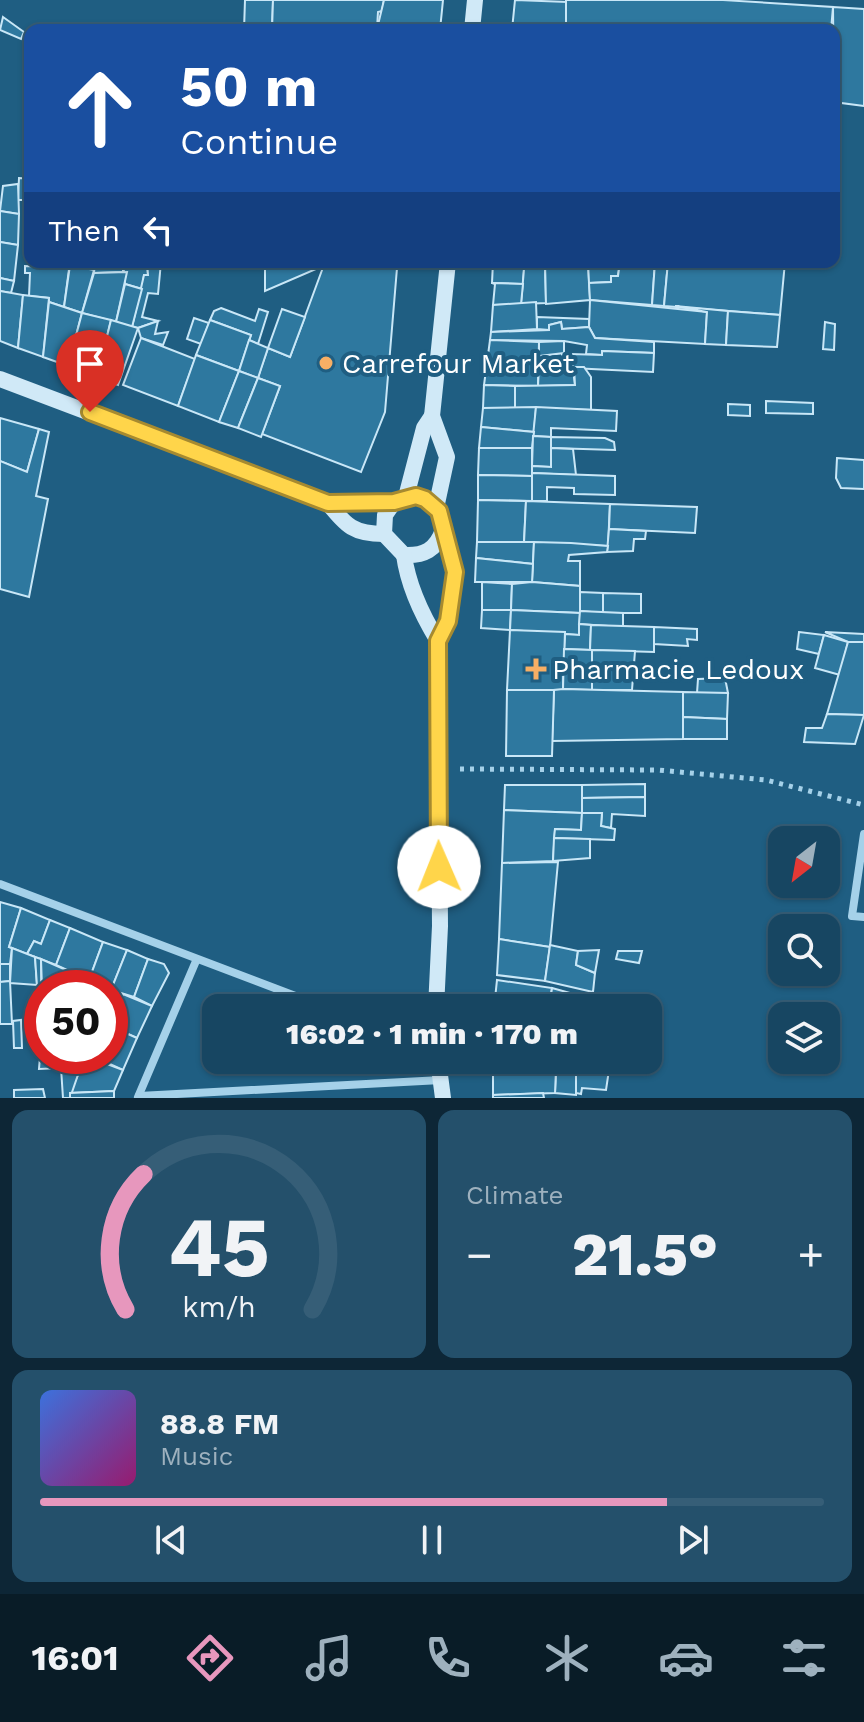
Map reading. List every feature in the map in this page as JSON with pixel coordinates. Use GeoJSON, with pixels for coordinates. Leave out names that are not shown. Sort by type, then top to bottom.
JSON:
{"type":"FeatureCollection","features":[{"type":"Feature","properties":{"kind":"main road"},"geometry":{"type":"LineString","coordinates":[[473,24],[475,0]]}},
{"type":"Feature","properties":{"kind":"main road"},"geometry":{"type":"LineString","coordinates":[[437,994],[440,926],[438,641],[448,621],[455,572],[436,508],[447,457],[432,416],[447,268]]}},
{"type":"Feature","properties":{"kind":"main road"},"geometry":{"type":"LineString","coordinates":[[0,379],[328,503],[425,499],[436,508]]}},
{"type":"Feature","properties":{"kind":"main road"},"geometry":{"type":"LineString","coordinates":[[432,416],[424,428],[400,500],[385,515],[384,534],[404,555],[406,570],[426,621],[438,641]]}},
{"type":"Feature","properties":{"kind":"main road"},"geometry":{"type":"LineString","coordinates":[[328,503],[341,521],[363,535],[384,534]]}},
{"type":"Feature","properties":{"kind":"main road"},"geometry":{"type":"LineString","coordinates":[[404,555],[424,554],[439,540],[443,530]]}},
{"type":"Feature","properties":{"kind":"main road"},"geometry":{"type":"LineString","coordinates":[[440,1074],[443,1098]]}},
{"type":"Feature","properties":{"kind":"street"},"geometry":{"type":"LineString","coordinates":[[864,834],[852,916],[864,917]]}},
{"type":"Feature","properties":{"kind":"street"},"geometry":{"type":"LineString","coordinates":[[0,884],[288,994]]}},
{"type":"Feature","properties":{"kind":"street"},"geometry":{"type":"LineString","coordinates":[[196,961],[138,1097],[441,1080]]}},
{"type":"Feature","properties":{"kind":"path"},"geometry":{"type":"LineString","coordinates":[[438,769],[658,770],[766,780],[864,805]]}},
{"type":"Feature","properties":{"kind":"building"},"geometry":{"type":"Polygon","coordinates":[[[245,0],[273,0],[272,24],[244,24],[245,0]]]}},
{"type":"Feature","properties":{"kind":"building"},"geometry":{"type":"Polygon","coordinates":[[[273,0],[384,0],[382,11],[378,12],[377,24],[272,24],[273,0]]]}},
{"type":"Feature","properties":{"kind":"building"},"geometry":{"type":"Polygon","coordinates":[[[384,0],[443,0],[441,24],[378,24],[384,0]]]}},
{"type":"Feature","properties":{"kind":"building"},"geometry":{"type":"Polygon","coordinates":[[[515,0],[568,2],[566,24],[513,24],[515,0]]]}},
{"type":"Feature","properties":{"kind":"building"},"geometry":{"type":"Polygon","coordinates":[[[566,0],[723,0],[833,7],[832,24],[566,24],[566,0]]]}},
{"type":"Feature","properties":{"kind":"building"},"geometry":{"type":"Polygon","coordinates":[[[833,7],[864,9],[864,106],[840,103],[840,24],[833,24],[833,7]]]}},
{"type":"Feature","properties":{"kind":"building"},"geometry":{"type":"Polygon","coordinates":[[[3,17],[24,32],[21,39],[0,30],[3,17]]]}},
{"type":"Feature","properties":{"kind":"building"},"geometry":{"type":"Polygon","coordinates":[[[19,178],[24,178],[24,200],[18,200],[19,178]]]}},
{"type":"Feature","properties":{"kind":"building"},"geometry":{"type":"Polygon","coordinates":[[[18,184],[19,214],[0,211],[3,186],[18,184]]]}},
{"type":"Feature","properties":{"kind":"building"},"geometry":{"type":"Polygon","coordinates":[[[0,211],[19,214],[18,245],[0,242],[0,211]]]}},
{"type":"Feature","properties":{"kind":"building"},"geometry":{"type":"Polygon","coordinates":[[[0,242],[18,245],[14,281],[0,278],[0,242]]]}},
{"type":"Feature","properties":{"kind":"building"},"geometry":{"type":"Polygon","coordinates":[[[25,268],[69,268],[64,307],[49,302],[49,298],[29,296],[30,273],[25,273],[25,268]]]}},
{"type":"Feature","properties":{"kind":"building"},"geometry":{"type":"Polygon","coordinates":[[[70,268],[94,270],[82,313],[64,307],[70,268]]]}},
{"type":"Feature","properties":{"kind":"building"},"geometry":{"type":"Polygon","coordinates":[[[94,268],[123,268],[123,272],[94,273],[94,268]]]}},
{"type":"Feature","properties":{"kind":"building"},"geometry":{"type":"Polygon","coordinates":[[[124,268],[147,268],[142,289],[125,284],[124,268]]]}},
{"type":"Feature","properties":{"kind":"building"},"geometry":{"type":"Polygon","coordinates":[[[147,268],[160,268],[158,294],[148,293],[142,317],[158,321],[132,327],[144,275],[148,275],[147,268]]]}},
{"type":"Feature","properties":{"kind":"building"},"geometry":{"type":"Polygon","coordinates":[[[265,268],[318,268],[265,291],[265,268]]]}},
{"type":"Feature","properties":{"kind":"building","name":"Carrefour Market"},"geometry":{"type":"Polygon","coordinates":[[[323,268],[397,268],[385,412],[361,472],[262,434],[280,386],[258,378],[268,348],[290,357],[323,268]]]}},
{"type":"Feature","properties":{"kind":"building"},"geometry":{"type":"Polygon","coordinates":[[[493,268],[528,268],[524,269],[523,284],[492,283],[493,268]]]}},
{"type":"Feature","properties":{"kind":"building"},"geometry":{"type":"Polygon","coordinates":[[[545,268],[546,303],[521,304],[524,269],[545,268]]]}},
{"type":"Feature","properties":{"kind":"building"},"geometry":{"type":"Polygon","coordinates":[[[545,268],[588,268],[590,300],[546,304],[545,268]]]}},
{"type":"Feature","properties":{"kind":"building"},"geometry":{"type":"Polygon","coordinates":[[[588,268],[619,268],[618,276],[611,276],[611,282],[589,283],[588,268]]]}},
{"type":"Feature","properties":{"kind":"building"},"geometry":{"type":"Polygon","coordinates":[[[619,268],[655,268],[652,305],[590,300],[589,283],[611,282],[611,276],[618,276],[619,268]]]}},
{"type":"Feature","properties":{"kind":"building"},"geometry":{"type":"Polygon","coordinates":[[[655,268],[667,268],[664,306],[652,305],[655,268]]]}},
{"type":"Feature","properties":{"kind":"building"},"geometry":{"type":"Polygon","coordinates":[[[667,268],[784,268],[780,315],[664,306],[667,268]]]}},
{"type":"Feature","properties":{"kind":"building"},"geometry":{"type":"Polygon","coordinates":[[[127,272],[116,322],[82,313],[94,273],[127,272]]]}},
{"type":"Feature","properties":{"kind":"building"},"geometry":{"type":"Polygon","coordinates":[[[0,278],[14,281],[11,293],[0,291],[0,278]]]}},
{"type":"Feature","properties":{"kind":"building"},"geometry":{"type":"Polygon","coordinates":[[[492,283],[523,284],[521,304],[493,305],[495,284],[492,283]]]}},
{"type":"Feature","properties":{"kind":"building"},"geometry":{"type":"Polygon","coordinates":[[[125,284],[142,289],[132,327],[116,322],[125,284]]]}},
{"type":"Feature","properties":{"kind":"building"},"geometry":{"type":"Polygon","coordinates":[[[0,291],[23,295],[18,348],[0,341],[0,291]]]}},
{"type":"Feature","properties":{"kind":"building"},"geometry":{"type":"Polygon","coordinates":[[[23,295],[49,298],[43,357],[18,348],[23,295]]]}},
{"type":"Feature","properties":{"kind":"building"},"geometry":{"type":"Polygon","coordinates":[[[590,300],[707,312],[705,344],[595,338],[589,327],[590,300]]]}},
{"type":"Feature","properties":{"kind":"building"},"geometry":{"type":"Polygon","coordinates":[[[49,302],[82,313],[68,366],[43,357],[49,302]]]}},
{"type":"Feature","properties":{"kind":"building"},"geometry":{"type":"Polygon","coordinates":[[[536,302],[537,329],[491,332],[493,305],[536,302]]]}},
{"type":"Feature","properties":{"kind":"building"},"geometry":{"type":"Polygon","coordinates":[[[675,306],[728,311],[726,345],[705,344],[707,312],[675,306]]]}},
{"type":"Feature","properties":{"kind":"building"},"geometry":{"type":"Polygon","coordinates":[[[221,308],[255,321],[259,309],[268,312],[258,344],[249,340],[251,335],[210,320],[214,311],[221,308]]]}},
{"type":"Feature","properties":{"kind":"building"},"geometry":{"type":"Polygon","coordinates":[[[282,309],[305,317],[290,357],[268,348],[282,309]]]}},
{"type":"Feature","properties":{"kind":"building"},"geometry":{"type":"Polygon","coordinates":[[[728,311],[780,315],[777,347],[726,345],[728,311]]]}},
{"type":"Feature","properties":{"kind":"building"},"geometry":{"type":"Polygon","coordinates":[[[82,313],[111,320],[97,377],[68,366],[82,313]]]}},
{"type":"Feature","properties":{"kind":"building"},"geometry":{"type":"Polygon","coordinates":[[[537,317],[589,319],[589,327],[562,329],[561,322],[549,325],[549,330],[537,329],[537,317]]]}},
{"type":"Feature","properties":{"kind":"building"},"geometry":{"type":"Polygon","coordinates":[[[194,318],[209,323],[201,344],[187,339],[194,318]]]}},
{"type":"Feature","properties":{"kind":"building"},"geometry":{"type":"Polygon","coordinates":[[[111,320],[138,328],[118,385],[97,377],[111,320]]]}},
{"type":"Feature","properties":{"kind":"building"},"geometry":{"type":"Polygon","coordinates":[[[210,320],[251,335],[239,371],[196,355],[210,320]]]}},
{"type":"Feature","properties":{"kind":"building"},"geometry":{"type":"Polygon","coordinates":[[[158,321],[155,334],[168,332],[163,345],[141,338],[138,328],[158,321]]]}},
{"type":"Feature","properties":{"kind":"building"},"geometry":{"type":"Polygon","coordinates":[[[561,322],[562,329],[589,327],[595,338],[654,342],[654,353],[602,351],[602,355],[586,354],[587,345],[564,341],[490,340],[491,332],[549,330],[549,325],[561,322]]]}},
{"type":"Feature","properties":{"kind":"building"},"geometry":{"type":"Polygon","coordinates":[[[825,322],[835,324],[834,350],[823,349],[825,322]]]}},
{"type":"Feature","properties":{"kind":"building"},"geometry":{"type":"Polygon","coordinates":[[[141,338],[195,359],[178,406],[123,385],[141,338]]]}},
{"type":"Feature","properties":{"kind":"building"},"geometry":{"type":"Polygon","coordinates":[[[249,340],[268,348],[258,378],[239,371],[249,340]]]}},
{"type":"Feature","properties":{"kind":"building"},"geometry":{"type":"Polygon","coordinates":[[[490,340],[539,342],[538,386],[484,385],[490,340]]]}},
{"type":"Feature","properties":{"kind":"building"},"geometry":{"type":"Polygon","coordinates":[[[564,341],[564,353],[539,356],[539,342],[564,341]]]}},
{"type":"Feature","properties":{"kind":"building"},"geometry":{"type":"Polygon","coordinates":[[[602,351],[654,353],[653,372],[571,368],[571,354],[602,355],[602,351]]]}},
{"type":"Feature","properties":{"kind":"building"},"geometry":{"type":"Polygon","coordinates":[[[571,354],[575,385],[538,386],[539,366],[553,365],[553,362],[562,361],[562,355],[571,354]]]}},
{"type":"Feature","properties":{"kind":"building"},"geometry":{"type":"Polygon","coordinates":[[[196,355],[239,371],[219,422],[178,406],[196,355]]]}},
{"type":"Feature","properties":{"kind":"building"},"geometry":{"type":"Polygon","coordinates":[[[574,367],[584,367],[591,377],[591,410],[515,408],[515,386],[575,385],[574,367]]]}},
{"type":"Feature","properties":{"kind":"building"},"geometry":{"type":"Polygon","coordinates":[[[239,371],[258,378],[238,428],[219,422],[239,371]]]}},
{"type":"Feature","properties":{"kind":"building"},"geometry":{"type":"Polygon","coordinates":[[[258,378],[280,386],[261,437],[238,428],[258,378]]]}},
{"type":"Feature","properties":{"kind":"building"},"geometry":{"type":"Polygon","coordinates":[[[484,385],[515,386],[515,408],[483,408],[484,385]]]}},
{"type":"Feature","properties":{"kind":"building"},"geometry":{"type":"Polygon","coordinates":[[[766,401],[813,403],[813,414],[766,413],[766,401]]]}},
{"type":"Feature","properties":{"kind":"building"},"geometry":{"type":"Polygon","coordinates":[[[728,404],[750,405],[750,416],[728,415],[728,404]]]}},
{"type":"Feature","properties":{"kind":"building"},"geometry":{"type":"Polygon","coordinates":[[[536,407],[534,432],[481,427],[483,408],[536,407]]]}},
{"type":"Feature","properties":{"kind":"building"},"geometry":{"type":"Polygon","coordinates":[[[536,407],[617,411],[616,431],[551,428],[551,437],[533,436],[536,407]]]}},
{"type":"Feature","properties":{"kind":"building"},"geometry":{"type":"Polygon","coordinates":[[[0,418],[39,429],[27,472],[0,461],[0,418]]]}},
{"type":"Feature","properties":{"kind":"building"},"geometry":{"type":"Polygon","coordinates":[[[481,427],[534,432],[532,448],[479,448],[481,427]]]}},
{"type":"Feature","properties":{"kind":"building"},"geometry":{"type":"Polygon","coordinates":[[[39,429],[49,432],[36,496],[48,499],[29,597],[0,589],[0,461],[27,472],[39,429]]]}},
{"type":"Feature","properties":{"kind":"building"},"geometry":{"type":"Polygon","coordinates":[[[533,436],[551,437],[551,467],[532,466],[533,436]]]}},
{"type":"Feature","properties":{"kind":"building"},"geometry":{"type":"Polygon","coordinates":[[[551,437],[605,438],[614,442],[615,450],[551,448],[551,437]]]}},
{"type":"Feature","properties":{"kind":"building"},"geometry":{"type":"Polygon","coordinates":[[[479,448],[532,448],[532,476],[478,475],[479,448]]]}},
{"type":"Feature","properties":{"kind":"building"},"geometry":{"type":"Polygon","coordinates":[[[551,448],[573,449],[576,475],[532,473],[532,466],[551,467],[551,448]]]}},
{"type":"Feature","properties":{"kind":"building"},"geometry":{"type":"Polygon","coordinates":[[[837,458],[864,460],[864,489],[841,488],[836,478],[837,458]]]}},
{"type":"Feature","properties":{"kind":"building"},"geometry":{"type":"Polygon","coordinates":[[[532,473],[615,476],[615,495],[574,494],[574,488],[547,487],[547,501],[532,501],[532,473]]]}},
{"type":"Feature","properties":{"kind":"building"},"geometry":{"type":"Polygon","coordinates":[[[478,475],[532,476],[532,501],[478,500],[478,475]]]}},
{"type":"Feature","properties":{"kind":"building"},"geometry":{"type":"Polygon","coordinates":[[[478,500],[526,501],[524,543],[477,542],[478,500]]]}},
{"type":"Feature","properties":{"kind":"building"},"geometry":{"type":"Polygon","coordinates":[[[526,501],[610,504],[608,546],[524,543],[526,501]]]}},
{"type":"Feature","properties":{"kind":"building"},"geometry":{"type":"Polygon","coordinates":[[[610,504],[697,507],[695,533],[609,529],[610,504]]]}},
{"type":"Feature","properties":{"kind":"building"},"geometry":{"type":"Polygon","coordinates":[[[609,529],[646,531],[645,539],[634,539],[633,551],[607,552],[609,529]]]}},
{"type":"Feature","properties":{"kind":"building"},"geometry":{"type":"Polygon","coordinates":[[[477,542],[534,542],[533,564],[476,558],[477,542]]]}},
{"type":"Feature","properties":{"kind":"building"},"geometry":{"type":"Polygon","coordinates":[[[534,542],[608,546],[607,552],[569,555],[568,561],[580,561],[580,586],[532,582],[534,542]]]}},
{"type":"Feature","properties":{"kind":"building"},"geometry":{"type":"Polygon","coordinates":[[[476,558],[533,564],[532,582],[475,582],[476,558]]]}},
{"type":"Feature","properties":{"kind":"building"},"geometry":{"type":"Polygon","coordinates":[[[482,582],[512,584],[511,610],[482,610],[482,582]]]}},
{"type":"Feature","properties":{"kind":"building"},"geometry":{"type":"Polygon","coordinates":[[[532,582],[580,586],[580,613],[511,610],[512,584],[532,582]]]}},
{"type":"Feature","properties":{"kind":"building"},"geometry":{"type":"Polygon","coordinates":[[[580,592],[603,593],[603,613],[580,611],[580,592]]]}},
{"type":"Feature","properties":{"kind":"building"},"geometry":{"type":"Polygon","coordinates":[[[603,593],[641,594],[641,613],[603,613],[603,593]]]}},
{"type":"Feature","properties":{"kind":"building"},"geometry":{"type":"Polygon","coordinates":[[[482,610],[511,610],[510,630],[481,628],[482,610]]]}},
{"type":"Feature","properties":{"kind":"building"},"geometry":{"type":"Polygon","coordinates":[[[511,610],[580,613],[579,635],[510,630],[511,610]]]}},
{"type":"Feature","properties":{"kind":"building"},"geometry":{"type":"Polygon","coordinates":[[[580,611],[623,613],[623,627],[579,624],[580,611]]]}},
{"type":"Feature","properties":{"kind":"building"},"geometry":{"type":"Polygon","coordinates":[[[579,624],[591,625],[590,650],[564,649],[565,634],[579,635],[579,624]]]}},
{"type":"Feature","properties":{"kind":"building"},"geometry":{"type":"Polygon","coordinates":[[[591,625],[654,627],[654,652],[590,650],[591,625]]]}},
{"type":"Feature","properties":{"kind":"building"},"geometry":{"type":"Polygon","coordinates":[[[654,627],[697,629],[697,640],[687,639],[688,646],[654,644],[654,627]]]}},
{"type":"Feature","properties":{"kind":"building","name":"Pharmacie Ledoux"},"geometry":{"type":"Polygon","coordinates":[[[510,630],[565,632],[563,690],[507,690],[510,630]]]}},
{"type":"Feature","properties":{"kind":"building"},"geometry":{"type":"Polygon","coordinates":[[[799,632],[824,635],[819,654],[797,649],[799,632]]]}},
{"type":"Feature","properties":{"kind":"building"},"geometry":{"type":"Polygon","coordinates":[[[825,632],[864,634],[864,642],[848,642],[825,632]]]}},
{"type":"Feature","properties":{"kind":"building"},"geometry":{"type":"Polygon","coordinates":[[[824,635],[848,642],[840,675],[815,668],[824,635]]]}},
{"type":"Feature","properties":{"kind":"building"},"geometry":{"type":"Polygon","coordinates":[[[848,642],[864,642],[864,715],[827,714],[848,642]]]}},
{"type":"Feature","properties":{"kind":"building"},"geometry":{"type":"Polygon","coordinates":[[[564,649],[592,650],[592,690],[563,689],[564,649]]]}},
{"type":"Feature","properties":{"kind":"building"},"geometry":{"type":"Polygon","coordinates":[[[592,650],[635,651],[632,690],[592,690],[592,650]]]}},
{"type":"Feature","properties":{"kind":"building"},"geometry":{"type":"Polygon","coordinates":[[[725,678],[728,693],[697,693],[698,679],[725,678]]]}},
{"type":"Feature","properties":{"kind":"building"},"geometry":{"type":"Polygon","coordinates":[[[507,690],[554,690],[552,756],[506,756],[507,690]]]}},
{"type":"Feature","properties":{"kind":"building"},"geometry":{"type":"Polygon","coordinates":[[[554,690],[683,692],[683,739],[552,741],[554,690]]]}},
{"type":"Feature","properties":{"kind":"building"},"geometry":{"type":"Polygon","coordinates":[[[683,692],[728,693],[727,719],[683,717],[683,692]]]}},
{"type":"Feature","properties":{"kind":"building"},"geometry":{"type":"Polygon","coordinates":[[[827,714],[864,715],[855,744],[804,742],[806,728],[822,728],[827,714]]]}},
{"type":"Feature","properties":{"kind":"building"},"geometry":{"type":"Polygon","coordinates":[[[683,717],[727,719],[727,739],[683,739],[683,717]]]}},
{"type":"Feature","properties":{"kind":"building"},"geometry":{"type":"Polygon","coordinates":[[[645,784],[645,797],[582,798],[582,785],[645,784]]]}},
{"type":"Feature","properties":{"kind":"building"},"geometry":{"type":"Polygon","coordinates":[[[505,785],[582,785],[582,813],[504,810],[505,785]]]}},
{"type":"Feature","properties":{"kind":"building"},"geometry":{"type":"Polygon","coordinates":[[[645,797],[645,816],[612,814],[611,828],[601,826],[602,813],[582,813],[582,798],[645,797]]]}},
{"type":"Feature","properties":{"kind":"building"},"geometry":{"type":"Polygon","coordinates":[[[504,810],[582,813],[581,830],[555,829],[553,861],[502,863],[504,810]]]}},
{"type":"Feature","properties":{"kind":"building"},"geometry":{"type":"Polygon","coordinates":[[[582,813],[602,813],[601,826],[615,829],[614,840],[554,838],[555,829],[581,830],[582,813]]]}},
{"type":"Feature","properties":{"kind":"building"},"geometry":{"type":"Polygon","coordinates":[[[554,838],[590,839],[590,858],[553,861],[554,838]]]}},
{"type":"Feature","properties":{"kind":"building"},"geometry":{"type":"Polygon","coordinates":[[[558,862],[550,947],[499,939],[502,863],[558,862]]]}},
{"type":"Feature","properties":{"kind":"building"},"geometry":{"type":"Polygon","coordinates":[[[0,902],[21,908],[9,947],[12,948],[10,964],[0,964],[0,902]]]}},
{"type":"Feature","properties":{"kind":"building"},"geometry":{"type":"Polygon","coordinates":[[[21,908],[50,920],[41,944],[34,941],[27,954],[9,947],[21,908]]]}},
{"type":"Feature","properties":{"kind":"building"},"geometry":{"type":"Polygon","coordinates":[[[50,920],[70,928],[56,965],[27,954],[34,941],[41,944],[50,920]]]}},
{"type":"Feature","properties":{"kind":"building"},"geometry":{"type":"Polygon","coordinates":[[[70,928],[103,942],[93,970],[67,970],[56,965],[70,928]]]}},
{"type":"Feature","properties":{"kind":"building"},"geometry":{"type":"Polygon","coordinates":[[[499,939],[550,947],[545,981],[497,975],[499,939]]]}},
{"type":"Feature","properties":{"kind":"building"},"geometry":{"type":"Polygon","coordinates":[[[103,942],[127,950],[119,970],[93,970],[103,942]]]}},
{"type":"Feature","properties":{"kind":"building"},"geometry":{"type":"Polygon","coordinates":[[[550,945],[578,951],[576,965],[595,973],[593,992],[545,981],[550,945]]]}},
{"type":"Feature","properties":{"kind":"building"},"geometry":{"type":"Polygon","coordinates":[[[12,948],[35,957],[36,970],[24,970],[24,984],[10,983],[12,948]]]}},
{"type":"Feature","properties":{"kind":"building"},"geometry":{"type":"Polygon","coordinates":[[[127,950],[148,959],[134,997],[128,995],[128,970],[119,970],[127,950]]]}},
{"type":"Feature","properties":{"kind":"building"},"geometry":{"type":"Polygon","coordinates":[[[599,950],[595,973],[576,965],[578,951],[599,950]]]}},
{"type":"Feature","properties":{"kind":"building"},"geometry":{"type":"Polygon","coordinates":[[[618,951],[642,951],[639,963],[616,959],[618,951]]]}},
{"type":"Feature","properties":{"kind":"building"},"geometry":{"type":"Polygon","coordinates":[[[35,957],[41,959],[41,970],[36,970],[35,957]]]}},
{"type":"Feature","properties":{"kind":"building"},"geometry":{"type":"Polygon","coordinates":[[[41,959],[66,970],[41,970],[41,959]]]}},
{"type":"Feature","properties":{"kind":"building"},"geometry":{"type":"Polygon","coordinates":[[[148,959],[164,964],[169,973],[152,1006],[134,997],[148,959]]]}},
{"type":"Feature","properties":{"kind":"building"},"geometry":{"type":"Polygon","coordinates":[[[0,964],[10,964],[10,981],[0,982],[0,964]]]}},
{"type":"Feature","properties":{"kind":"building"},"geometry":{"type":"Polygon","coordinates":[[[497,980],[552,988],[551,994],[496,994],[497,980]]]}},
{"type":"Feature","properties":{"kind":"building"},"geometry":{"type":"Polygon","coordinates":[[[10,981],[12,1024],[0,1024],[0,982],[10,981]]]}},
{"type":"Feature","properties":{"kind":"building"},"geometry":{"type":"Polygon","coordinates":[[[552,988],[574,994],[551,994],[552,988]]]}},
{"type":"Feature","properties":{"kind":"building"},"geometry":{"type":"Polygon","coordinates":[[[128,996],[152,1006],[137,1038],[128,1034],[128,996]]]}},
{"type":"Feature","properties":{"kind":"building"},"geometry":{"type":"Polygon","coordinates":[[[21,1020],[22,1048],[14,1048],[13,1021],[21,1020]]]}},
{"type":"Feature","properties":{"kind":"building"},"geometry":{"type":"Polygon","coordinates":[[[128,1034],[137,1038],[128,1059],[128,1034]]]}},
{"type":"Feature","properties":{"kind":"building"},"geometry":{"type":"Polygon","coordinates":[[[61,1074],[78,1074],[70,1098],[63,1098],[61,1074]]]}},
{"type":"Feature","properties":{"kind":"building"},"geometry":{"type":"Polygon","coordinates":[[[78,1074],[121,1074],[114,1091],[70,1093],[78,1074]]]}},
{"type":"Feature","properties":{"kind":"building"},"geometry":{"type":"Polygon","coordinates":[[[493,1074],[556,1074],[555,1093],[493,1095],[493,1074]]]}},
{"type":"Feature","properties":{"kind":"building"},"geometry":{"type":"Polygon","coordinates":[[[556,1074],[576,1074],[576,1095],[555,1093],[556,1074]]]}},
{"type":"Feature","properties":{"kind":"building"},"geometry":{"type":"Polygon","coordinates":[[[576,1074],[608,1074],[606,1090],[582,1088],[581,1094],[576,1093],[576,1074]]]}},
{"type":"Feature","properties":{"kind":"building"},"geometry":{"type":"Polygon","coordinates":[[[43,1089],[45,1098],[14,1098],[14,1090],[43,1089]]]}},
{"type":"Feature","properties":{"kind":"building"},"geometry":{"type":"Polygon","coordinates":[[[114,1091],[114,1098],[70,1098],[70,1093],[114,1091]]]}},
{"type":"Feature","properties":{"kind":"building"},"geometry":{"type":"Polygon","coordinates":[[[543,1093],[544,1098],[493,1098],[493,1095],[543,1093]]]}},
{"type":"Feature","properties":{"kind":"place","name":"Carrefour Market"},"geometry":{"type":"Point","coordinates":[326,363]}},
{"type":"Feature","properties":{"kind":"place","name":"Pharmacie Ledoux"},"geometry":{"type":"Point","coordinates":[536,669]}},
{"type":"Feature","properties":{"kind":"route"},"geometry":{"type":"LineString","coordinates":[[90,412],[328,503],[394,502],[416,496],[433,504],[439,511],[455,572],[448,621],[438,641],[439,867]]}}]}
